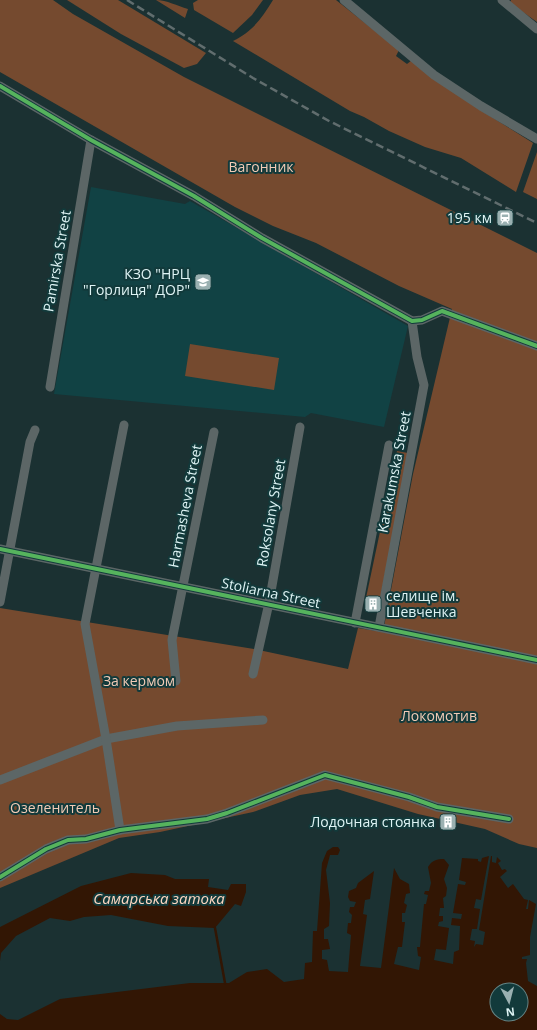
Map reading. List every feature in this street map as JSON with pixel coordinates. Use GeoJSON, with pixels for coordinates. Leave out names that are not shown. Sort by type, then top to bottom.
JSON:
{"type":"FeatureCollection","features":[{"type":"Feature","properties":{"kind":"street"},"geometry":{"type":"LineString","coordinates":[[344,0],[434,74],[537,139]]}},
{"type":"Feature","properties":{"kind":"street"},"geometry":{"type":"LineString","coordinates":[[502,0],[537,29]]}},
{"type":"Feature","properties":{"kind":"street"},"geometry":{"type":"LineString","coordinates":[[0,86],[91,140],[194,196],[258,235],[412,321],[422,320],[442,311],[537,346]]}},
{"type":"Feature","properties":{"kind":"street","name":"Pamirska Street"},"geometry":{"type":"LineString","coordinates":[[50,387],[91,140]]}},
{"type":"Feature","properties":{"kind":"street","name":"Karakumska Street"},"geometry":{"type":"LineString","coordinates":[[378,627],[424,385],[417,358],[412,321]]}},
{"type":"Feature","properties":{"kind":"street"},"geometry":{"type":"LineString","coordinates":[[120,830],[106,739],[85,624],[124,425]]}},
{"type":"Feature","properties":{"kind":"street","name":"Roksolany Street"},"geometry":{"type":"LineString","coordinates":[[253,674],[269,603],[300,427]]}},
{"type":"Feature","properties":{"kind":"street"},"geometry":{"type":"LineString","coordinates":[[0,602],[30,442],[35,430]]}},
{"type":"Feature","properties":{"kind":"street","name":"Harmasheva Street"},"geometry":{"type":"LineString","coordinates":[[176,681],[172,640],[214,432]]}},
{"type":"Feature","properties":{"kind":"street","name":"Karakumska Street"},"geometry":{"type":"LineString","coordinates":[[355,623],[389,445]]}},
{"type":"Feature","properties":{"kind":"street","name":"Stoliarna Street"},"geometry":{"type":"LineString","coordinates":[[0,549],[269,603],[355,623],[537,660]]}},
{"type":"Feature","properties":{"kind":"street"},"geometry":{"type":"LineString","coordinates":[[0,780],[106,739],[177,726],[263,720]]}},
{"type":"Feature","properties":{"kind":"street"},"geometry":{"type":"LineString","coordinates":[[0,876],[41,851],[68,840],[86,839],[120,830],[207,819],[227,813],[325,775],[409,797],[437,807],[509,819]]}},
{"type":"Feature","properties":{"kind":"shaded area","name":"КЗО \"НРЦ \"Горлиця\" ДОР\""},"geometry":{"type":"Polygon","coordinates":[[[91,187],[185,204],[190,201],[408,326],[384,427],[311,413],[305,417],[54,394],[91,187]]]}},
{"type":"Feature","properties":{"kind":"green space"},"geometry":{"type":"Polygon","coordinates":[[[0,0],[53,0],[73,14],[184,77],[537,253],[537,848],[519,844],[485,829],[418,814],[337,789],[300,795],[253,812],[160,832],[119,838],[0,888],[0,608],[254,649],[348,669],[358,628],[383,632],[413,474],[452,309],[399,286],[316,243],[273,226],[235,207],[0,72],[0,0]]]}},
{"type":"Feature","properties":{"kind":"green space"},"geometry":{"type":"Polygon","coordinates":[[[67,0],[118,0],[206,53],[197,64],[184,68],[121,34],[67,0]]]}},
{"type":"Feature","properties":{"kind":"green space"},"geometry":{"type":"Polygon","coordinates":[[[156,0],[168,2],[188,9],[185,18],[156,0]]]}},
{"type":"Feature","properties":{"kind":"green space"},"geometry":{"type":"Polygon","coordinates":[[[198,0],[263,0],[252,15],[233,33],[194,10],[193,3],[198,0]]]}},
{"type":"Feature","properties":{"kind":"green space"},"geometry":{"type":"Polygon","coordinates":[[[273,0],[336,0],[399,50],[396,56],[407,64],[412,60],[482,111],[533,143],[516,192],[461,158],[425,147],[350,111],[233,41],[246,33],[256,24],[273,0]]]}},
{"type":"Feature","properties":{"kind":"green space"},"geometry":{"type":"Polygon","coordinates":[[[511,0],[537,0],[537,22],[510,3],[511,0]]]}},
{"type":"Feature","properties":{"kind":"green space"},"geometry":{"type":"Polygon","coordinates":[[[537,152],[537,199],[523,192],[537,152]]]}},
{"type":"Feature","properties":{"kind":"green space"},"geometry":{"type":"Polygon","coordinates":[[[190,344],[279,358],[274,390],[185,376],[190,344]]]}},
{"type":"Feature","properties":{"kind":"green space"},"geometry":{"type":"Polygon","coordinates":[[[397,451],[408,453],[380,600],[366,598],[397,451]]]}},
{"type":"Feature","properties":{"kind":"water"},"geometry":{"type":"Polygon","coordinates":[[[333,847],[338,847],[340,850],[338,855],[330,855],[326,870],[330,903],[329,926],[324,929],[324,939],[328,939],[330,949],[322,950],[322,959],[327,960],[329,971],[348,972],[351,935],[347,933],[348,923],[351,923],[352,915],[349,912],[350,907],[354,907],[356,902],[350,901],[348,897],[349,891],[356,888],[358,883],[374,871],[370,899],[365,900],[363,914],[367,915],[360,966],[381,968],[394,868],[400,879],[409,884],[410,893],[406,894],[404,903],[407,905],[405,913],[402,913],[402,922],[405,922],[402,947],[398,947],[394,964],[419,970],[421,957],[418,956],[417,947],[420,947],[424,904],[426,904],[428,895],[424,894],[425,891],[429,891],[431,883],[428,867],[435,860],[439,859],[444,859],[449,865],[444,879],[447,888],[446,896],[443,898],[444,908],[440,908],[439,916],[443,916],[443,921],[439,922],[438,926],[449,928],[446,950],[436,949],[434,960],[453,964],[454,952],[459,950],[460,926],[451,925],[452,918],[461,919],[462,914],[453,913],[458,884],[465,885],[466,882],[459,880],[462,858],[478,859],[478,861],[481,862],[482,858],[489,856],[481,900],[476,899],[474,908],[480,909],[477,929],[472,929],[470,940],[475,941],[474,947],[476,944],[483,945],[485,932],[479,930],[491,856],[492,862],[496,863],[497,857],[501,861],[498,863],[502,870],[505,869],[507,871],[500,877],[508,888],[513,884],[524,899],[528,900],[526,909],[528,909],[529,900],[536,904],[530,937],[530,955],[522,957],[522,959],[527,959],[528,981],[537,986],[537,1030],[0,1030],[0,1014],[7,1019],[18,1020],[60,999],[190,983],[229,983],[247,972],[267,969],[284,982],[304,979],[305,963],[312,962],[313,931],[317,931],[322,863],[327,851],[333,847]]]}},
{"type":"Feature","properties":{"kind":"water","name":"Самарська затока"},"geometry":{"type":"Polygon","coordinates":[[[131,873],[165,875],[175,879],[209,879],[208,887],[228,890],[231,884],[246,884],[246,892],[241,906],[235,904],[215,928],[168,926],[111,915],[84,917],[70,921],[50,918],[16,936],[1,953],[0,961],[0,927],[81,886],[131,873]]]}},
{"type":"Feature","properties":{"kind":"waterway"},"geometry":{"type":"LineString","coordinates":[[215,928],[225,983]]}},
{"type":"Feature","properties":{"kind":"railway"},"geometry":{"type":"LineString","coordinates":[[127,0],[253,78],[329,121],[537,223]]}},
{"type":"Feature","properties":{"kind":"cycle path"},"geometry":{"type":"LineString","coordinates":[[0,86],[91,140],[194,196],[262,238],[412,321],[422,320],[442,311],[537,346]]}},
{"type":"Feature","properties":{"kind":"cycle path"},"geometry":{"type":"LineString","coordinates":[[0,549],[537,660]]}},
{"type":"Feature","properties":{"kind":"cycle path"},"geometry":{"type":"LineString","coordinates":[[0,877],[46,849],[68,840],[86,839],[120,830],[207,819],[227,813],[325,775],[409,797],[437,807],[509,819]]}},
{"type":"Feature","properties":{"kind":"place","name":"195 км"},"geometry":{"type":"Point","coordinates":[505,218]}},
{"type":"Feature","properties":{"kind":"place","name":"КЗО \"НРЦ \"Горлиця\" ДОР\""},"geometry":{"type":"Point","coordinates":[203,282]}},
{"type":"Feature","properties":{"kind":"place","name":"селище ім. Шевченка"},"geometry":{"type":"Point","coordinates":[373,604]}},
{"type":"Feature","properties":{"kind":"place","name":"Лодочная стоянка"},"geometry":{"type":"Point","coordinates":[448,822]}},
{"type":"Feature","properties":{"kind":"park label","name":"Вагонник"},"geometry":{"type":"Point","coordinates":[261,167]}},
{"type":"Feature","properties":{"kind":"park label","name":"За кермом"},"geometry":{"type":"Point","coordinates":[139,681]}},
{"type":"Feature","properties":{"kind":"park label","name":"Локомотив"},"geometry":{"type":"Point","coordinates":[439,716]}},
{"type":"Feature","properties":{"kind":"park label","name":"Озеленитель"},"geometry":{"type":"Point","coordinates":[55,808]}}]}
